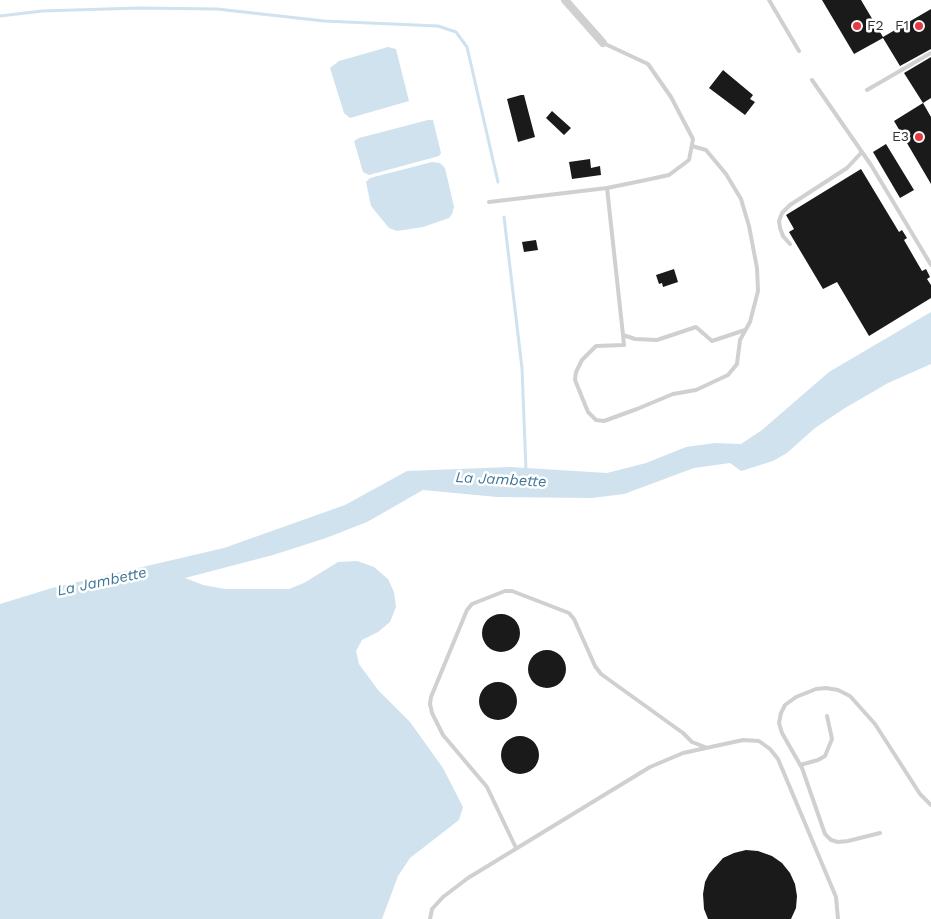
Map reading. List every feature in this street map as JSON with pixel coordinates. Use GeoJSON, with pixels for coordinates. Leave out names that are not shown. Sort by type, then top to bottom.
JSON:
{"type":"FeatureCollection","features":[{"type":"Feature","properties":{"kind":"street"},"geometry":{"type":"LineString","coordinates":[[565,0],[603,43]]}},
{"type":"Feature","properties":{"kind":"lane"},"geometry":{"type":"LineString","coordinates":[[769,0],[799,51]]}},
{"type":"Feature","properties":{"kind":"lane"},"geometry":{"type":"LineString","coordinates":[[489,202],[607,188],[669,175],[689,160],[693,139],[671,97],[648,64],[603,43]]}},
{"type":"Feature","properties":{"kind":"lane"},"geometry":{"type":"LineString","coordinates":[[867,90],[931,53]]}},
{"type":"Feature","properties":{"kind":"lane"},"geometry":{"type":"LineString","coordinates":[[812,80],[862,152],[931,265]]}},
{"type":"Feature","properties":{"kind":"lane"},"geometry":{"type":"LineString","coordinates":[[607,188],[624,345],[596,346],[582,360],[576,372],[575,380],[588,412],[596,420],[604,421],[673,394],[696,390],[728,375],[737,364],[740,340],[750,322],[758,291],[757,268],[749,226],[741,199],[726,174],[706,150],[692,146]]}},
{"type":"Feature","properties":{"kind":"lane"},"geometry":{"type":"LineString","coordinates":[[790,244],[783,236],[780,228],[779,221],[782,213],[790,205],[847,168],[862,152]]}},
{"type":"Feature","properties":{"kind":"lane"},"geometry":{"type":"LineString","coordinates":[[623,335],[635,339],[657,340],[696,327],[712,341],[746,330]]}},
{"type":"Feature","properties":{"kind":"lane"},"geometry":{"type":"LineString","coordinates":[[516,848],[487,787],[443,735],[432,713],[430,704],[431,697],[467,610],[472,604],[505,591],[512,591],[569,614],[574,619],[595,666],[601,674],[683,733],[692,742],[704,747]]}},
{"type":"Feature","properties":{"kind":"lane"},"geometry":{"type":"LineString","coordinates":[[880,833],[838,842],[831,840],[825,834],[800,765],[782,733],[779,723],[785,705],[816,689],[838,690],[850,696],[869,716],[920,794],[931,805]]}},
{"type":"Feature","properties":{"kind":"lane"},"geometry":{"type":"LineString","coordinates":[[800,765],[818,760],[825,756],[828,751],[832,739],[827,716]]}},
{"type":"Feature","properties":{"kind":"lane"},"geometry":{"type":"LineString","coordinates":[[430,919],[432,909],[443,897],[468,878],[650,767],[683,753],[743,740],[759,741],[770,749],[778,760],[836,897],[838,919]]}},
{"type":"Feature","properties":{"kind":"water"},"geometry":{"type":"Polygon","coordinates":[[[388,47],[396,49],[409,101],[350,118],[344,113],[330,68],[339,61],[388,47]]]}},
{"type":"Feature","properties":{"kind":"water"},"geometry":{"type":"Polygon","coordinates":[[[433,120],[441,153],[439,156],[369,175],[363,172],[354,141],[359,138],[433,120]]]}},
{"type":"Feature","properties":{"kind":"water"},"geometry":{"type":"Polygon","coordinates":[[[432,162],[440,163],[445,168],[454,207],[452,214],[449,218],[423,227],[397,231],[389,228],[371,206],[366,182],[370,178],[432,162]]]}},
{"type":"Feature","properties":{"kind":"water","name":"La Jambette"},"geometry":{"type":"Polygon","coordinates":[[[931,312],[931,364],[888,383],[845,408],[815,428],[787,453],[773,461],[741,471],[730,463],[694,468],[624,494],[592,498],[497,497],[423,490],[367,522],[326,538],[273,555],[185,578],[203,585],[225,589],[289,589],[304,583],[338,562],[357,561],[374,567],[388,579],[394,592],[396,607],[390,622],[378,632],[362,640],[356,651],[359,664],[378,690],[410,722],[443,768],[463,807],[459,820],[410,858],[398,876],[382,919],[0,919],[0,604],[52,588],[224,548],[345,505],[407,471],[510,467],[607,473],[646,463],[686,447],[715,443],[741,444],[762,430],[829,372],[931,312]]]}},
{"type":"Feature","properties":{"kind":"building"},"geometry":{"type":"Polygon","coordinates":[[[822,0],[861,0],[883,37],[931,9],[931,49],[900,66],[883,38],[854,54],[822,0]]]}},
{"type":"Feature","properties":{"kind":"building"},"geometry":{"type":"Polygon","coordinates":[[[931,57],[931,98],[923,103],[904,73],[931,57]]]}},
{"type":"Feature","properties":{"kind":"building"},"geometry":{"type":"Polygon","coordinates":[[[723,70],[753,95],[750,99],[755,102],[745,115],[709,88],[723,70]]]}},
{"type":"Feature","properties":{"kind":"building"},"geometry":{"type":"Polygon","coordinates":[[[524,95],[535,137],[518,142],[507,99],[524,95]]]}},
{"type":"Feature","properties":{"kind":"building","name":"E3"},"geometry":{"type":"Polygon","coordinates":[[[923,103],[931,117],[931,184],[894,121],[923,103]]]}},
{"type":"Feature","properties":{"kind":"building"},"geometry":{"type":"Polygon","coordinates":[[[552,111],[571,128],[564,135],[546,118],[552,111]]]}},
{"type":"Feature","properties":{"kind":"building"},"geometry":{"type":"Polygon","coordinates":[[[886,144],[914,190],[900,198],[873,152],[886,144]]]}},
{"type":"Feature","properties":{"kind":"building"},"geometry":{"type":"Polygon","coordinates":[[[590,159],[591,168],[600,166],[601,175],[572,179],[569,162],[590,159]]]}},
{"type":"Feature","properties":{"kind":"building"},"geometry":{"type":"Polygon","coordinates":[[[861,169],[899,232],[902,230],[907,238],[904,240],[922,271],[926,269],[930,277],[927,279],[931,285],[931,298],[869,336],[837,282],[823,289],[789,232],[794,229],[786,215],[861,169]]]}},
{"type":"Feature","properties":{"kind":"building"},"geometry":{"type":"Polygon","coordinates":[[[536,240],[538,250],[524,252],[522,242],[536,240]]]}},
{"type":"Feature","properties":{"kind":"building"},"geometry":{"type":"Polygon","coordinates":[[[674,269],[678,282],[663,287],[662,283],[659,284],[656,275],[674,269]]]}},
{"type":"Feature","properties":{"kind":"building"},"geometry":{"type":"Polygon","coordinates":[[[501,614],[508,615],[514,620],[519,626],[519,640],[514,646],[508,651],[501,652],[494,651],[488,646],[483,640],[482,633],[483,626],[488,620],[494,615],[501,614]]]}},
{"type":"Feature","properties":{"kind":"building"},"geometry":{"type":"Polygon","coordinates":[[[547,650],[554,651],[560,656],[565,662],[565,676],[560,682],[554,687],[547,688],[540,687],[534,682],[529,676],[528,669],[529,662],[534,656],[540,651],[547,650]]]}},
{"type":"Feature","properties":{"kind":"building"},"geometry":{"type":"Polygon","coordinates":[[[498,682],[505,683],[511,688],[516,694],[516,708],[511,714],[505,719],[498,720],[491,719],[485,714],[480,708],[479,701],[480,694],[485,688],[491,683],[498,682]]]}},
{"type":"Feature","properties":{"kind":"building"},"geometry":{"type":"Polygon","coordinates":[[[520,736],[527,737],[533,742],[538,748],[538,762],[533,768],[527,773],[520,774],[513,773],[507,768],[502,762],[501,755],[502,748],[507,742],[513,737],[520,736]]]}},
{"type":"Feature","properties":{"kind":"building"},"geometry":{"type":"Polygon","coordinates":[[[746,850],[758,851],[772,856],[782,863],[790,873],[795,884],[797,896],[796,908],[791,919],[708,919],[704,909],[703,894],[705,882],[709,874],[723,858],[746,850]]]}},
{"type":"Feature","properties":{"kind":"waterway"},"geometry":{"type":"LineString","coordinates":[[0,16],[42,11],[138,8],[217,9],[324,21],[438,26],[456,32],[467,47],[498,182]]}},
{"type":"Feature","properties":{"kind":"waterway","name":"La Jambette"},"geometry":{"type":"LineString","coordinates":[[504,217],[522,368],[526,471]]}},
{"type":"Feature","properties":{"kind":"place","name":"F2"},"geometry":{"type":"Point","coordinates":[857,26]}},
{"type":"Feature","properties":{"kind":"place","name":"F1"},"geometry":{"type":"Point","coordinates":[919,26]}},
{"type":"Feature","properties":{"kind":"place","name":"E3"},"geometry":{"type":"Point","coordinates":[919,137]}}]}
